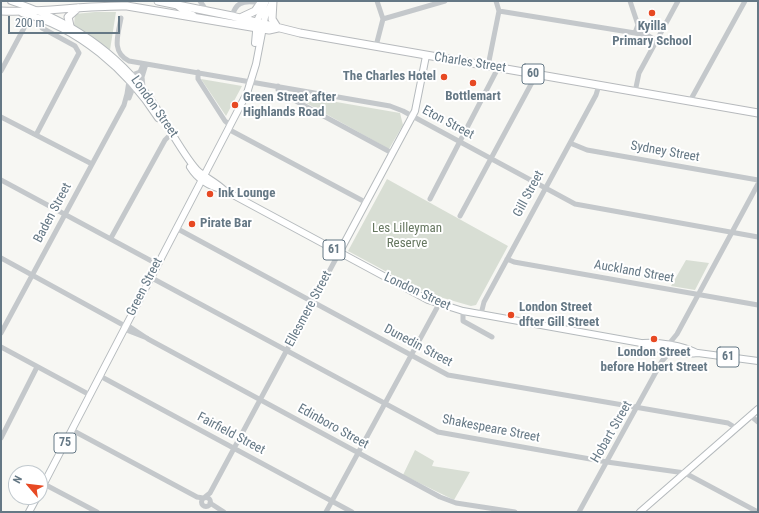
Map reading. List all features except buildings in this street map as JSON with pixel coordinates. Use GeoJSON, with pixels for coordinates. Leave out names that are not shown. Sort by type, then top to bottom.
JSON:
{"type":"FeatureCollection","features":[{"type":"Feature","properties":{"kind":"highway","name":"Charles Street"},"geometry":{"type":"LineString","coordinates":[[158,1],[174,2],[188,6],[203,5],[260,26]]}},
{"type":"Feature","properties":{"kind":"highway"},"geometry":{"type":"LineString","coordinates":[[240,18],[255,11],[262,1]]}},
{"type":"Feature","properties":{"kind":"highway"},"geometry":{"type":"LineString","coordinates":[[273,1],[272,19],[278,28]]}},
{"type":"Feature","properties":{"kind":"highway","name":"Charles Street"},"geometry":{"type":"LineString","coordinates":[[78,8],[105,5],[132,6],[278,28],[426,56],[599,86],[757,111]]}},
{"type":"Feature","properties":{"kind":"highway","name":"60"},"geometry":{"type":"LineString","coordinates":[[1,11],[40,12],[78,8]]}},
{"type":"Feature","properties":{"kind":"highway"},"geometry":{"type":"LineString","coordinates":[[70,26],[68,17],[78,8]]}},
{"type":"Feature","properties":{"kind":"main road","name":"London Street"},"geometry":{"type":"LineString","coordinates":[[11,1],[70,26],[104,48],[143,87],[192,170],[216,188],[224,190],[405,288],[439,304],[463,311],[670,348],[689,354],[698,353],[758,361]]}},
{"type":"Feature","properties":{"kind":"main road"},"geometry":{"type":"LineString","coordinates":[[181,1],[188,6]]}},
{"type":"Feature","properties":{"kind":"main road","name":"75"},"geometry":{"type":"LineString","coordinates":[[260,26],[266,1]]}},
{"type":"Feature","properties":{"kind":"main road","name":"75"},"geometry":{"type":"LineString","coordinates":[[260,26],[268,8],[273,1]]}},
{"type":"Feature","properties":{"kind":"main road"},"geometry":{"type":"LineString","coordinates":[[174,2],[185,12],[198,17]]}},
{"type":"Feature","properties":{"kind":"main road","name":"London Street"},"geometry":{"type":"LineString","coordinates":[[19,12],[38,18],[72,35],[101,54],[129,81],[171,134]]}},
{"type":"Feature","properties":{"kind":"main road","name":"Green Street"},"geometry":{"type":"LineString","coordinates":[[48,476],[150,277],[247,93],[260,26]]}},
{"type":"Feature","properties":{"kind":"main road","name":"Ellesmere Street"},"geometry":{"type":"LineString","coordinates":[[339,253],[412,116],[420,91],[426,56]]}},
{"type":"Feature","properties":{"kind":"main road"},"geometry":{"type":"LineString","coordinates":[[640,512],[758,409]]}},
{"type":"Feature","properties":{"kind":"street"},"geometry":{"type":"LineString","coordinates":[[376,46],[383,19],[377,1]]}},
{"type":"Feature","properties":{"kind":"street"},"geometry":{"type":"LineString","coordinates":[[383,19],[445,1]]}},
{"type":"Feature","properties":{"kind":"street"},"geometry":{"type":"LineString","coordinates":[[488,66],[499,11],[496,1]]}},
{"type":"Feature","properties":{"kind":"street"},"geometry":{"type":"LineString","coordinates":[[630,1],[638,25],[635,33]]}},
{"type":"Feature","properties":{"kind":"street"},"geometry":{"type":"LineString","coordinates":[[635,92],[639,73],[678,1]]}},
{"type":"Feature","properties":{"kind":"street"},"geometry":{"type":"LineString","coordinates":[[690,101],[745,1]]}},
{"type":"Feature","properties":{"kind":"street"},"geometry":{"type":"LineString","coordinates":[[232,16],[235,7],[239,4],[254,2]]}},
{"type":"Feature","properties":{"kind":"street"},"geometry":{"type":"LineString","coordinates":[[499,11],[635,33],[649,36],[657,41]]}},
{"type":"Feature","properties":{"kind":"street","name":"Eton Street"},"geometry":{"type":"LineString","coordinates":[[121,18],[116,46],[120,54],[129,61],[390,106],[460,141],[575,204],[758,237]]}},
{"type":"Feature","properties":{"kind":"street"},"geometry":{"type":"LineString","coordinates":[[1,71],[24,28]]}},
{"type":"Feature","properties":{"kind":"street"},"geometry":{"type":"LineString","coordinates":[[36,135],[79,53],[75,46],[42,28]]}},
{"type":"Feature","properties":{"kind":"street"},"geometry":{"type":"LineString","coordinates":[[134,87],[131,74],[140,72],[145,64]]}},
{"type":"Feature","properties":{"kind":"street"},"geometry":{"type":"LineString","coordinates":[[143,87],[142,77],[145,64]]}},
{"type":"Feature","properties":{"kind":"street"},"geometry":{"type":"LineString","coordinates":[[430,199],[498,68]]}},
{"type":"Feature","properties":{"kind":"street"},"geometry":{"type":"LineString","coordinates":[[198,72],[198,79],[229,127],[365,202]]}},
{"type":"Feature","properties":{"kind":"street"},"geometry":{"type":"LineString","coordinates":[[460,216],[536,74]]}},
{"type":"Feature","properties":{"kind":"street","name":"Baden Street"},"geometry":{"type":"LineString","coordinates":[[124,105],[129,81]]}},
{"type":"Feature","properties":{"kind":"street"},"geometry":{"type":"LineString","coordinates":[[278,86],[278,90],[283,94],[392,153]]}},
{"type":"Feature","properties":{"kind":"street","name":"Gill Street"},"geometry":{"type":"LineString","coordinates":[[480,314],[484,302],[596,95],[599,86]]}},
{"type":"Feature","properties":{"kind":"street","name":"Baden Street"},"geometry":{"type":"LineString","coordinates":[[1,332],[134,87]]}},
{"type":"Feature","properties":{"kind":"street"},"geometry":{"type":"LineString","coordinates":[[129,98],[140,95]]}},
{"type":"Feature","properties":{"kind":"street"},"geometry":{"type":"LineString","coordinates":[[1,117],[92,164]]}},
{"type":"Feature","properties":{"kind":"street"},"geometry":{"type":"LineString","coordinates":[[111,238],[171,134]]}},
{"type":"Feature","properties":{"kind":"street","name":"Sydney Street"},"geometry":{"type":"LineString","coordinates":[[570,143],[587,150],[758,180]]}},
{"type":"Feature","properties":{"kind":"street"},"geometry":{"type":"LineString","coordinates":[[1,180],[157,264]]}},
{"type":"Feature","properties":{"kind":"street","name":"Hobart Street"},"geometry":{"type":"LineString","coordinates":[[579,512],[638,409],[662,361],[758,184]]}},
{"type":"Feature","properties":{"kind":"street","name":"Dunedin Street"},"geometry":{"type":"LineString","coordinates":[[176,228],[412,356],[453,376],[721,423],[734,430]]}},
{"type":"Feature","properties":{"kind":"street","name":"Ellesmere Street"},"geometry":{"type":"LineString","coordinates":[[205,503],[339,253]]}},
{"type":"Feature","properties":{"kind":"street","name":"Edinboro Street"},"geometry":{"type":"LineString","coordinates":[[1,258],[125,326],[141,337],[148,339],[448,501],[516,512]]}},
{"type":"Feature","properties":{"kind":"street","name":"Auckland Street"},"geometry":{"type":"LineString","coordinates":[[507,259],[514,262],[758,305]]}},
{"type":"Feature","properties":{"kind":"street","name":"Shakespeare Street"},"geometry":{"type":"LineString","coordinates":[[150,277],[438,432],[607,462],[685,473],[758,512]]}},
{"type":"Feature","properties":{"kind":"street"},"geometry":{"type":"LineString","coordinates":[[326,512],[439,304]]}},
{"type":"Feature","properties":{"kind":"street","name":"London Street"},"geometry":{"type":"LineString","coordinates":[[463,311],[463,321],[492,337]]}},
{"type":"Feature","properties":{"kind":"street","name":"Hobart Street"},"geometry":{"type":"LineString","coordinates":[[670,348],[677,334]]}},
{"type":"Feature","properties":{"kind":"street"},"geometry":{"type":"LineString","coordinates":[[1,347],[90,395]]}},
{"type":"Feature","properties":{"kind":"street"},"geometry":{"type":"LineString","coordinates":[[1,438],[37,367]]}},
{"type":"Feature","properties":{"kind":"street","name":"Fairfield Street"},"geometry":{"type":"LineString","coordinates":[[100,376],[352,512]]}},
{"type":"Feature","properties":{"kind":"street"},"geometry":{"type":"LineString","coordinates":[[750,416],[758,422]]}},
{"type":"Feature","properties":{"kind":"street"},"geometry":{"type":"LineString","coordinates":[[72,430],[224,512]]}},
{"type":"Feature","properties":{"kind":"street"},"geometry":{"type":"LineString","coordinates":[[48,486],[97,512]]}},
{"type":"Feature","properties":{"kind":"street"},"geometry":{"type":"LineString","coordinates":[[745,512],[748,506]]}},
{"type":"Feature","properties":{"kind":"green space"},"geometry":{"type":"Polygon","coordinates":[[[116,12],[110,50],[74,25],[75,14],[116,12]]]}},
{"type":"Feature","properties":{"kind":"green space"},"geometry":{"type":"Polygon","coordinates":[[[201,79],[242,86],[226,116],[201,79]]]}},
{"type":"Feature","properties":{"kind":"green space"},"geometry":{"type":"Polygon","coordinates":[[[290,94],[400,113],[403,125],[389,149],[290,94]]]}},
{"type":"Feature","properties":{"kind":"green space","name":"Les Lilleyman Reserve"},"geometry":{"type":"Polygon","coordinates":[[[387,179],[508,246],[476,305],[471,306],[426,293],[348,251],[387,179]]]}},
{"type":"Feature","properties":{"kind":"green space"},"geometry":{"type":"Polygon","coordinates":[[[686,260],[709,263],[695,290],[671,286],[686,260]]]}},
{"type":"Feature","properties":{"kind":"green space"},"geometry":{"type":"Polygon","coordinates":[[[415,450],[434,461],[432,466],[470,472],[454,500],[403,475],[415,450]]]}},
{"type":"Feature","properties":{"kind":"place","name":"Kyilla Primary School"},"geometry":{"type":"Point","coordinates":[652,13]}},
{"type":"Feature","properties":{"kind":"place","name":"The Charles Hotel"},"geometry":{"type":"Point","coordinates":[444,77]}},
{"type":"Feature","properties":{"kind":"place","name":"Bottlemart"},"geometry":{"type":"Point","coordinates":[473,83]}},
{"type":"Feature","properties":{"kind":"place","name":"Green Street after Highlands Road"},"geometry":{"type":"Point","coordinates":[235,105]}},
{"type":"Feature","properties":{"kind":"place","name":"Ink Lounge"},"geometry":{"type":"Point","coordinates":[210,194]}},
{"type":"Feature","properties":{"kind":"place","name":"Pirate Bar"},"geometry":{"type":"Point","coordinates":[192,224]}},
{"type":"Feature","properties":{"kind":"place","name":"London Street dfter Gill Street"},"geometry":{"type":"Point","coordinates":[511,315]}},
{"type":"Feature","properties":{"kind":"place","name":"London Street before Hobert Street"},"geometry":{"type":"Point","coordinates":[654,339]}}]}
